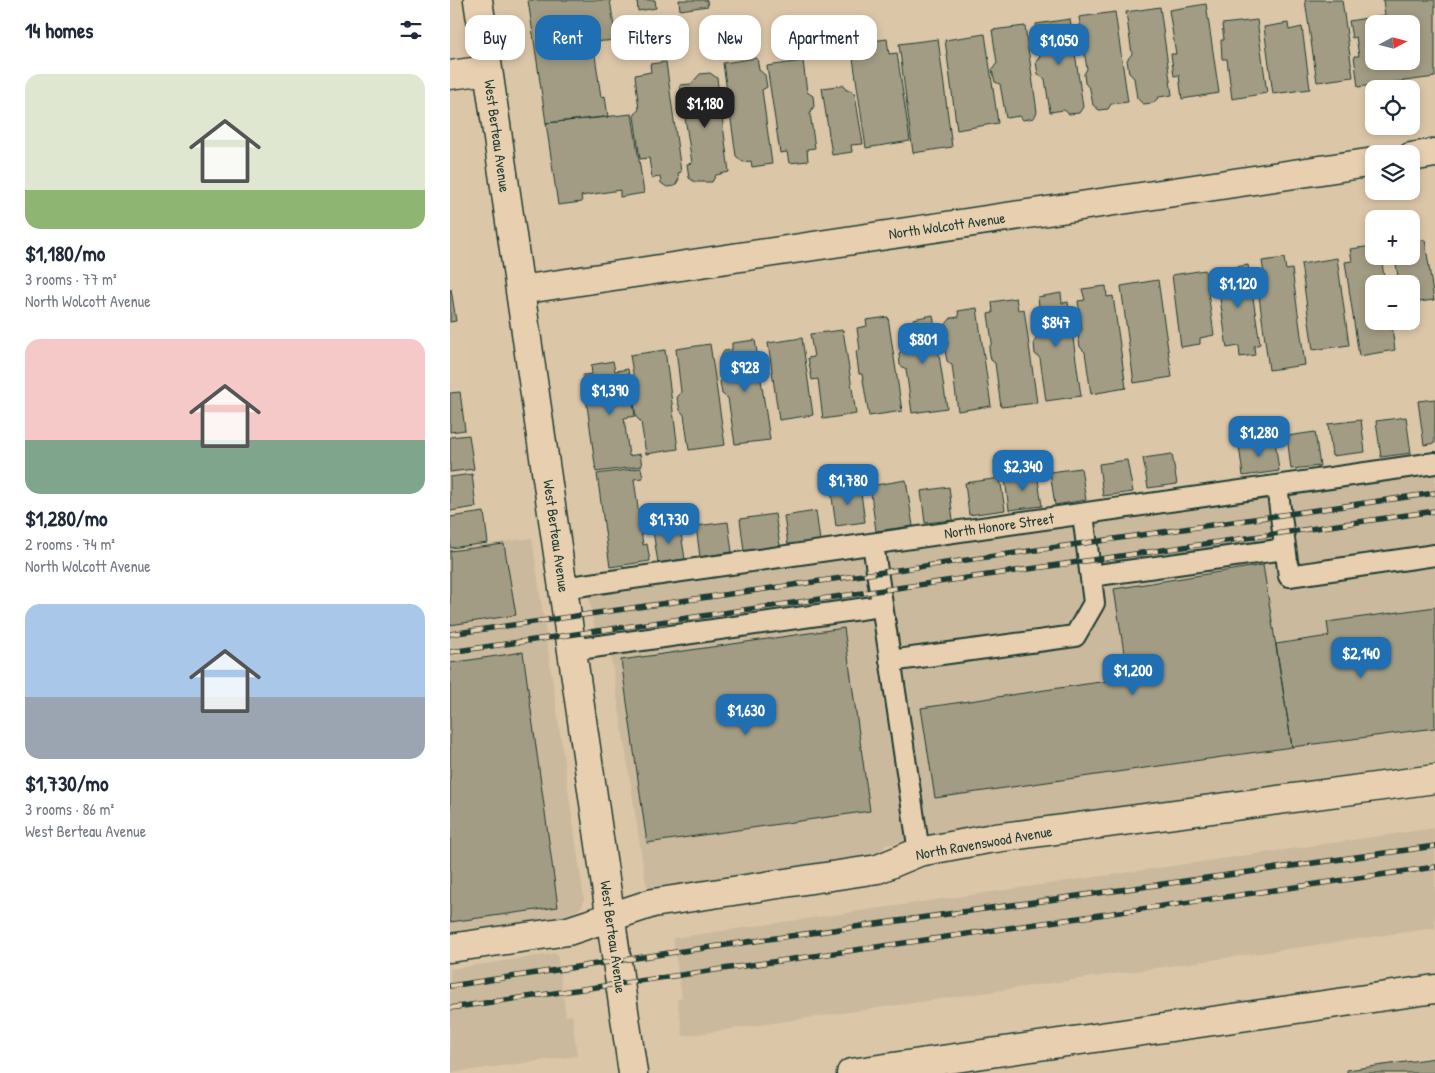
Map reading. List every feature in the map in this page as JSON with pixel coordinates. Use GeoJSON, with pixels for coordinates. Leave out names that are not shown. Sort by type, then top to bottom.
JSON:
{"type":"FeatureCollection","features":[{"type":"Feature","properties":{"kind":"street","name":"West Berteau Avenue"},"geometry":{"type":"LineString","coordinates":[[478,0],[633,1073]]}},
{"type":"Feature","properties":{"kind":"street"},"geometry":{"type":"LineString","coordinates":[[450,75],[488,70]]}},
{"type":"Feature","properties":{"kind":"street"},"geometry":{"type":"LineString","coordinates":[[1420,156],[1435,153]]}},
{"type":"Feature","properties":{"kind":"street","name":"North Wolcott Avenue"},"geometry":{"type":"LineString","coordinates":[[520,290],[1365,163]]}},
{"type":"Feature","properties":{"kind":"street","name":"North Ravenswood Avenue"},"geometry":{"type":"LineString","coordinates":[[450,948],[568,931],[654,903],[878,869],[919,852],[997,838],[1435,779]]}},
{"type":"Feature","properties":{"kind":"street"},"geometry":{"type":"LineString","coordinates":[[851,1073],[1435,989]]}},
{"type":"Feature","properties":{"kind":"lane","name":"North Honore Street"},"geometry":{"type":"LineString","coordinates":[[563,588],[1435,463]]}},
{"type":"Feature","properties":{"kind":"lane"},"geometry":{"type":"LineString","coordinates":[[1278,486],[1289,576],[1435,555]]}},
{"type":"Feature","properties":{"kind":"lane"},"geometry":{"type":"LineString","coordinates":[[890,661],[1075,636],[1094,603],[1083,514]]}},
{"type":"Feature","properties":{"kind":"lane"},"geometry":{"type":"LineString","coordinates":[[872,544],[919,852]]}},
{"type":"Feature","properties":{"kind":"lane"},"geometry":{"type":"LineString","coordinates":[[1091,576],[1285,549]]}},
{"type":"Feature","properties":{"kind":"lane"},"geometry":{"type":"LineString","coordinates":[[572,650],[881,606]]}},
{"type":"Feature","properties":{"kind":"shaded area"},"geometry":{"type":"Polygon","coordinates":[[[1435,463],[1435,764],[884,845],[886,857],[653,892],[646,884],[611,657],[596,638],[587,585],[1435,463]]]}},
{"type":"Feature","properties":{"kind":"shaded area"},"geometry":{"type":"Polygon","coordinates":[[[532,538],[584,899],[582,906],[566,916],[450,933],[450,549],[532,538]]]}},
{"type":"Feature","properties":{"kind":"shaded area"},"geometry":{"type":"Polygon","coordinates":[[[1435,828],[1435,928],[683,1036],[677,999],[682,998],[673,938],[1435,828]]]}},
{"type":"Feature","properties":{"kind":"shaded area"},"geometry":{"type":"Polygon","coordinates":[[[557,953],[566,1016],[572,1015],[577,1056],[450,1073],[450,969],[557,953]]]}},
{"type":"Feature","properties":{"kind":"building"},"geometry":{"type":"Polygon","coordinates":[[[528,0],[610,0],[612,15],[611,40],[601,41],[601,15],[535,15],[535,48],[528,0]]]}},
{"type":"Feature","properties":{"kind":"building"},"geometry":{"type":"Polygon","coordinates":[[[637,0],[655,0],[656,8],[638,11],[637,0]]]}},
{"type":"Feature","properties":{"kind":"building"},"geometry":{"type":"Polygon","coordinates":[[[679,0],[707,0],[708,6],[680,10],[679,0]]]}},
{"type":"Feature","properties":{"kind":"building"},"geometry":{"type":"Polygon","coordinates":[[[1305,0],[1342,0],[1353,77],[1317,82],[1305,0]]]}},
{"type":"Feature","properties":{"kind":"building"},"geometry":{"type":"Polygon","coordinates":[[[1383,0],[1435,0],[1435,77],[1412,80],[1365,80],[1365,86],[1358,87],[1354,56],[1359,56],[1356,37],[1352,38],[1349,21],[1365,18],[1365,70],[1420,70],[1420,15],[1385,15],[1383,0]]]}},
{"type":"Feature","properties":{"kind":"building"},"geometry":{"type":"Polygon","coordinates":[[[1206,4],[1219,93],[1182,99],[1179,75],[1174,76],[1171,54],[1176,54],[1169,10],[1206,4]]]}},
{"type":"Feature","properties":{"kind":"building"},"geometry":{"type":"Polygon","coordinates":[[[1160,7],[1172,95],[1159,97],[1153,103],[1143,104],[1137,98],[1134,78],[1129,73],[1127,60],[1132,54],[1126,12],[1160,7]]]}},
{"type":"Feature","properties":{"kind":"building"},"geometry":{"type":"Polygon","coordinates":[[[1115,12],[1128,102],[1111,104],[1108,109],[1099,110],[1093,105],[1090,89],[1085,83],[1084,74],[1087,69],[1079,17],[1115,12]]]}},
{"type":"Feature","properties":{"kind":"building"},"geometry":{"type":"Polygon","coordinates":[[[1070,19],[1083,107],[1079,113],[1069,114],[1064,110],[1050,112],[1045,79],[1038,74],[1036,62],[1040,56],[1036,24],[1070,19]]]}},
{"type":"Feature","properties":{"kind":"building"},"geometry":{"type":"Polygon","coordinates":[[[1257,20],[1267,93],[1232,99],[1227,59],[1222,59],[1221,40],[1224,40],[1222,24],[1257,20]]]}},
{"type":"Feature","properties":{"kind":"building"},"geometry":{"type":"Polygon","coordinates":[[[1288,23],[1289,30],[1302,27],[1310,89],[1273,94],[1264,27],[1288,23]]]}},
{"type":"Feature","properties":{"kind":"building"},"geometry":{"type":"Polygon","coordinates":[[[1025,26],[1037,112],[1034,118],[1023,120],[1020,116],[1006,118],[1000,84],[995,82],[992,70],[997,63],[992,30],[1025,26]]]}},
{"type":"Feature","properties":{"kind":"building"},"geometry":{"type":"Polygon","coordinates":[[[985,34],[998,123],[957,130],[945,40],[985,34]]]}},
{"type":"Feature","properties":{"kind":"building"},"geometry":{"type":"Polygon","coordinates":[[[887,39],[889,54],[897,53],[910,141],[866,148],[853,60],[877,60],[877,40],[887,39]]]}},
{"type":"Feature","properties":{"kind":"building"},"geometry":{"type":"Polygon","coordinates":[[[938,39],[952,147],[913,153],[899,44],[938,39]]]}},
{"type":"Feature","properties":{"kind":"building"},"geometry":{"type":"Polygon","coordinates":[[[537,60],[596,60],[601,97],[605,96],[608,117],[546,123],[537,60]]]}},
{"type":"Feature","properties":{"kind":"building"},"geometry":{"type":"Polygon","coordinates":[[[757,60],[759,70],[765,75],[767,87],[762,90],[772,164],[752,167],[751,161],[743,162],[736,156],[723,63],[757,60]]]}},
{"type":"Feature","properties":{"kind":"building"},"geometry":{"type":"Polygon","coordinates":[[[803,61],[807,92],[813,96],[814,106],[810,113],[815,148],[807,149],[808,161],[789,163],[787,152],[780,153],[767,66],[803,61]]]}},
{"type":"Feature","properties":{"kind":"building"},"geometry":{"type":"Polygon","coordinates":[[[666,62],[681,172],[678,173],[679,179],[675,186],[667,187],[661,183],[660,177],[652,178],[649,158],[640,159],[634,116],[639,109],[635,75],[651,72],[650,64],[666,62]]]}},
{"type":"Feature","properties":{"kind":"building"},"geometry":{"type":"Polygon","coordinates":[[[710,73],[717,78],[729,172],[716,175],[712,182],[695,182],[689,178],[687,164],[692,163],[680,85],[691,84],[700,74],[710,73]]]}},
{"type":"Feature","properties":{"kind":"building"},"geometry":{"type":"Polygon","coordinates":[[[844,85],[846,90],[850,90],[855,95],[863,144],[851,145],[852,152],[832,155],[822,88],[844,85]]]}},
{"type":"Feature","properties":{"kind":"building"},"geometry":{"type":"Polygon","coordinates":[[[632,114],[644,193],[620,197],[620,190],[581,196],[582,202],[558,205],[546,123],[632,114]]]}},
{"type":"Feature","properties":{"kind":"building"},"geometry":{"type":"Polygon","coordinates":[[[1425,240],[1434,300],[1420,302],[1420,275],[1398,275],[1396,265],[1420,265],[1420,241],[1425,240]]]}},
{"type":"Feature","properties":{"kind":"building"},"geometry":{"type":"Polygon","coordinates":[[[1365,247],[1365,265],[1382,265],[1384,275],[1365,275],[1365,330],[1392,330],[1395,350],[1359,356],[1345,262],[1352,261],[1350,249],[1365,247]]]}},
{"type":"Feature","properties":{"kind":"building"},"geometry":{"type":"Polygon","coordinates":[[[1284,258],[1286,270],[1292,269],[1305,365],[1269,370],[1256,274],[1264,274],[1262,261],[1284,258]]]}},
{"type":"Feature","properties":{"kind":"building"},"geometry":{"type":"Polygon","coordinates":[[[1337,258],[1349,345],[1313,350],[1301,264],[1337,258]]]}},
{"type":"Feature","properties":{"kind":"building"},"geometry":{"type":"Polygon","coordinates":[[[1248,265],[1260,344],[1254,346],[1255,355],[1240,357],[1239,346],[1227,348],[1216,270],[1248,265]]]}},
{"type":"Feature","properties":{"kind":"building"},"geometry":{"type":"Polygon","coordinates":[[[1205,270],[1214,335],[1200,338],[1200,344],[1181,347],[1172,275],[1205,270]]]}},
{"type":"Feature","properties":{"kind":"building"},"geometry":{"type":"Polygon","coordinates":[[[1158,280],[1172,377],[1134,383],[1121,286],[1158,280]]]}},
{"type":"Feature","properties":{"kind":"building"},"geometry":{"type":"Polygon","coordinates":[[[1106,286],[1107,297],[1113,296],[1126,388],[1091,394],[1085,352],[1080,347],[1078,335],[1082,329],[1078,301],[1085,300],[1082,289],[1106,286]]]}},
{"type":"Feature","properties":{"kind":"building"},"geometry":{"type":"Polygon","coordinates":[[[450,290],[456,321],[450,322],[450,290]]]}},
{"type":"Feature","properties":{"kind":"building"},"geometry":{"type":"Polygon","coordinates":[[[1061,293],[1062,303],[1068,302],[1081,396],[1046,401],[1040,358],[1035,354],[1034,343],[1037,337],[1033,308],[1039,307],[1038,297],[1061,293]]]}},
{"type":"Feature","properties":{"kind":"building"},"geometry":{"type":"Polygon","coordinates":[[[1016,298],[1018,310],[1024,309],[1037,403],[1001,407],[995,363],[991,360],[989,349],[992,342],[988,314],[993,313],[992,302],[1016,298]]]}},
{"type":"Feature","properties":{"kind":"building"},"geometry":{"type":"Polygon","coordinates":[[[977,308],[991,406],[958,411],[952,365],[947,361],[945,350],[948,344],[946,324],[951,318],[959,317],[958,311],[977,308]]]}},
{"type":"Feature","properties":{"kind":"building"},"geometry":{"type":"Polygon","coordinates":[[[933,315],[947,408],[912,413],[906,369],[900,365],[899,354],[903,348],[900,332],[904,324],[913,323],[913,319],[933,315]]]}},
{"type":"Feature","properties":{"kind":"building"},"geometry":{"type":"Polygon","coordinates":[[[888,317],[902,411],[869,416],[862,374],[859,374],[856,351],[860,350],[857,328],[867,326],[866,320],[888,317]]]}},
{"type":"Feature","properties":{"kind":"building"},"geometry":{"type":"Polygon","coordinates":[[[843,330],[856,414],[823,419],[818,379],[812,380],[808,358],[814,357],[810,334],[843,330]]]}},
{"type":"Feature","properties":{"kind":"building"},"geometry":{"type":"Polygon","coordinates":[[[802,338],[813,415],[779,420],[768,343],[802,338]]]}},
{"type":"Feature","properties":{"kind":"building"},"geometry":{"type":"Polygon","coordinates":[[[755,340],[770,440],[735,444],[728,398],[722,394],[720,382],[724,377],[721,357],[724,351],[732,350],[732,343],[755,340]]]}},
{"type":"Feature","properties":{"kind":"building"},"geometry":{"type":"Polygon","coordinates":[[[710,344],[725,445],[689,450],[684,415],[680,410],[677,398],[681,392],[676,349],[710,344]]]}},
{"type":"Feature","properties":{"kind":"building"},"geometry":{"type":"Polygon","coordinates":[[[665,350],[678,449],[646,454],[641,422],[636,417],[634,404],[637,397],[630,355],[665,350]]]}},
{"type":"Feature","properties":{"kind":"building"},"geometry":{"type":"Polygon","coordinates":[[[613,361],[615,371],[628,369],[635,416],[624,418],[629,456],[640,454],[642,466],[596,472],[583,375],[592,374],[591,365],[613,361]]]}},
{"type":"Feature","properties":{"kind":"building"},"geometry":{"type":"Polygon","coordinates":[[[460,392],[465,430],[450,432],[450,393],[460,392]]]}},
{"type":"Feature","properties":{"kind":"building"},"geometry":{"type":"Polygon","coordinates":[[[1435,399],[1435,443],[1424,445],[1418,401],[1435,399]]]}},
{"type":"Feature","properties":{"kind":"building"},"geometry":{"type":"Polygon","coordinates":[[[1406,417],[1411,453],[1381,457],[1376,421],[1406,417]]]}},
{"type":"Feature","properties":{"kind":"building"},"geometry":{"type":"Polygon","coordinates":[[[1361,420],[1365,452],[1332,456],[1328,424],[1361,420]]]}},
{"type":"Feature","properties":{"kind":"building"},"geometry":{"type":"Polygon","coordinates":[[[1315,432],[1320,466],[1291,469],[1287,436],[1315,432]]]}},
{"type":"Feature","properties":{"kind":"building"},"geometry":{"type":"Polygon","coordinates":[[[469,435],[474,469],[450,472],[450,437],[469,435]]]}},
{"type":"Feature","properties":{"kind":"building"},"geometry":{"type":"Polygon","coordinates":[[[1275,440],[1279,471],[1243,476],[1239,445],[1275,440]]]}},
{"type":"Feature","properties":{"kind":"building"},"geometry":{"type":"Polygon","coordinates":[[[1172,454],[1177,484],[1148,488],[1143,458],[1172,454]]]}},
{"type":"Feature","properties":{"kind":"building"},"geometry":{"type":"Polygon","coordinates":[[[1127,460],[1133,492],[1103,496],[1099,464],[1127,460]]]}},
{"type":"Feature","properties":{"kind":"building"},"geometry":{"type":"Polygon","coordinates":[[[641,468],[643,478],[634,479],[643,545],[647,544],[650,561],[610,567],[597,474],[641,468]]]}},
{"type":"Feature","properties":{"kind":"building"},"geometry":{"type":"Polygon","coordinates":[[[1081,468],[1086,500],[1055,505],[1050,472],[1081,468]]]}},
{"type":"Feature","properties":{"kind":"building"},"geometry":{"type":"Polygon","coordinates":[[[1037,473],[1042,506],[1009,510],[1005,478],[1037,473]]]}},
{"type":"Feature","properties":{"kind":"building"},"geometry":{"type":"Polygon","coordinates":[[[472,474],[476,507],[450,511],[450,477],[472,474]]]}},
{"type":"Feature","properties":{"kind":"building"},"geometry":{"type":"Polygon","coordinates":[[[1000,478],[1005,510],[969,515],[965,483],[1000,478]]]}},
{"type":"Feature","properties":{"kind":"building"},"geometry":{"type":"Polygon","coordinates":[[[906,480],[913,526],[876,531],[870,486],[906,480]]]}},
{"type":"Feature","properties":{"kind":"building"},"geometry":{"type":"Polygon","coordinates":[[[860,486],[865,522],[836,526],[831,490],[860,486]]]}},
{"type":"Feature","properties":{"kind":"building"},"geometry":{"type":"Polygon","coordinates":[[[949,487],[953,520],[925,523],[921,491],[949,487]]]}},
{"type":"Feature","properties":{"kind":"building"},"geometry":{"type":"Polygon","coordinates":[[[816,511],[820,541],[788,545],[784,516],[816,511]]]}},
{"type":"Feature","properties":{"kind":"building"},"geometry":{"type":"Polygon","coordinates":[[[484,512],[488,543],[450,548],[450,517],[484,512]]]}},
{"type":"Feature","properties":{"kind":"building"},"geometry":{"type":"Polygon","coordinates":[[[775,514],[780,546],[744,551],[740,519],[775,514]]]}},
{"type":"Feature","properties":{"kind":"building"},"geometry":{"type":"Polygon","coordinates":[[[728,522],[732,552],[700,557],[696,526],[728,522]]]}},
{"type":"Feature","properties":{"kind":"building"},"geometry":{"type":"Polygon","coordinates":[[[680,527],[685,559],[658,563],[653,531],[680,527]]]}},
{"type":"Feature","properties":{"kind":"building"},"geometry":{"type":"Polygon","coordinates":[[[504,544],[516,615],[450,625],[450,551],[504,544]]]}},
{"type":"Feature","properties":{"kind":"building"},"geometry":{"type":"Polygon","coordinates":[[[1263,565],[1292,747],[935,798],[921,708],[1128,678],[1114,589],[1263,565]]]}},
{"type":"Feature","properties":{"kind":"building"},"geometry":{"type":"Polygon","coordinates":[[[1435,607],[1435,728],[1292,747],[1276,644],[1329,636],[1327,622],[1435,607]]]}},
{"type":"Feature","properties":{"kind":"building"},"geometry":{"type":"Polygon","coordinates":[[[844,628],[870,811],[647,843],[621,660],[844,628]]]}},
{"type":"Feature","properties":{"kind":"building"},"geometry":{"type":"Polygon","coordinates":[[[523,652],[558,907],[450,922],[450,663],[523,652]]]}},
{"type":"Feature","properties":{"kind":"building"},"geometry":{"type":"Polygon","coordinates":[[[1435,1058],[1435,1073],[1347,1073],[1347,1070],[1435,1058]]]}},
{"type":"Feature","properties":{"kind":"railway"},"geometry":{"type":"LineString","coordinates":[[450,634],[1435,493]]}},
{"type":"Feature","properties":{"kind":"railway"},"geometry":{"type":"LineString","coordinates":[[450,652],[1435,511]]}},
{"type":"Feature","properties":{"kind":"railway"},"geometry":{"type":"LineString","coordinates":[[450,986],[676,952],[1435,846]]}},
{"type":"Feature","properties":{"kind":"railway"},"geometry":{"type":"LineString","coordinates":[[450,1008],[1435,867]]}}]}
